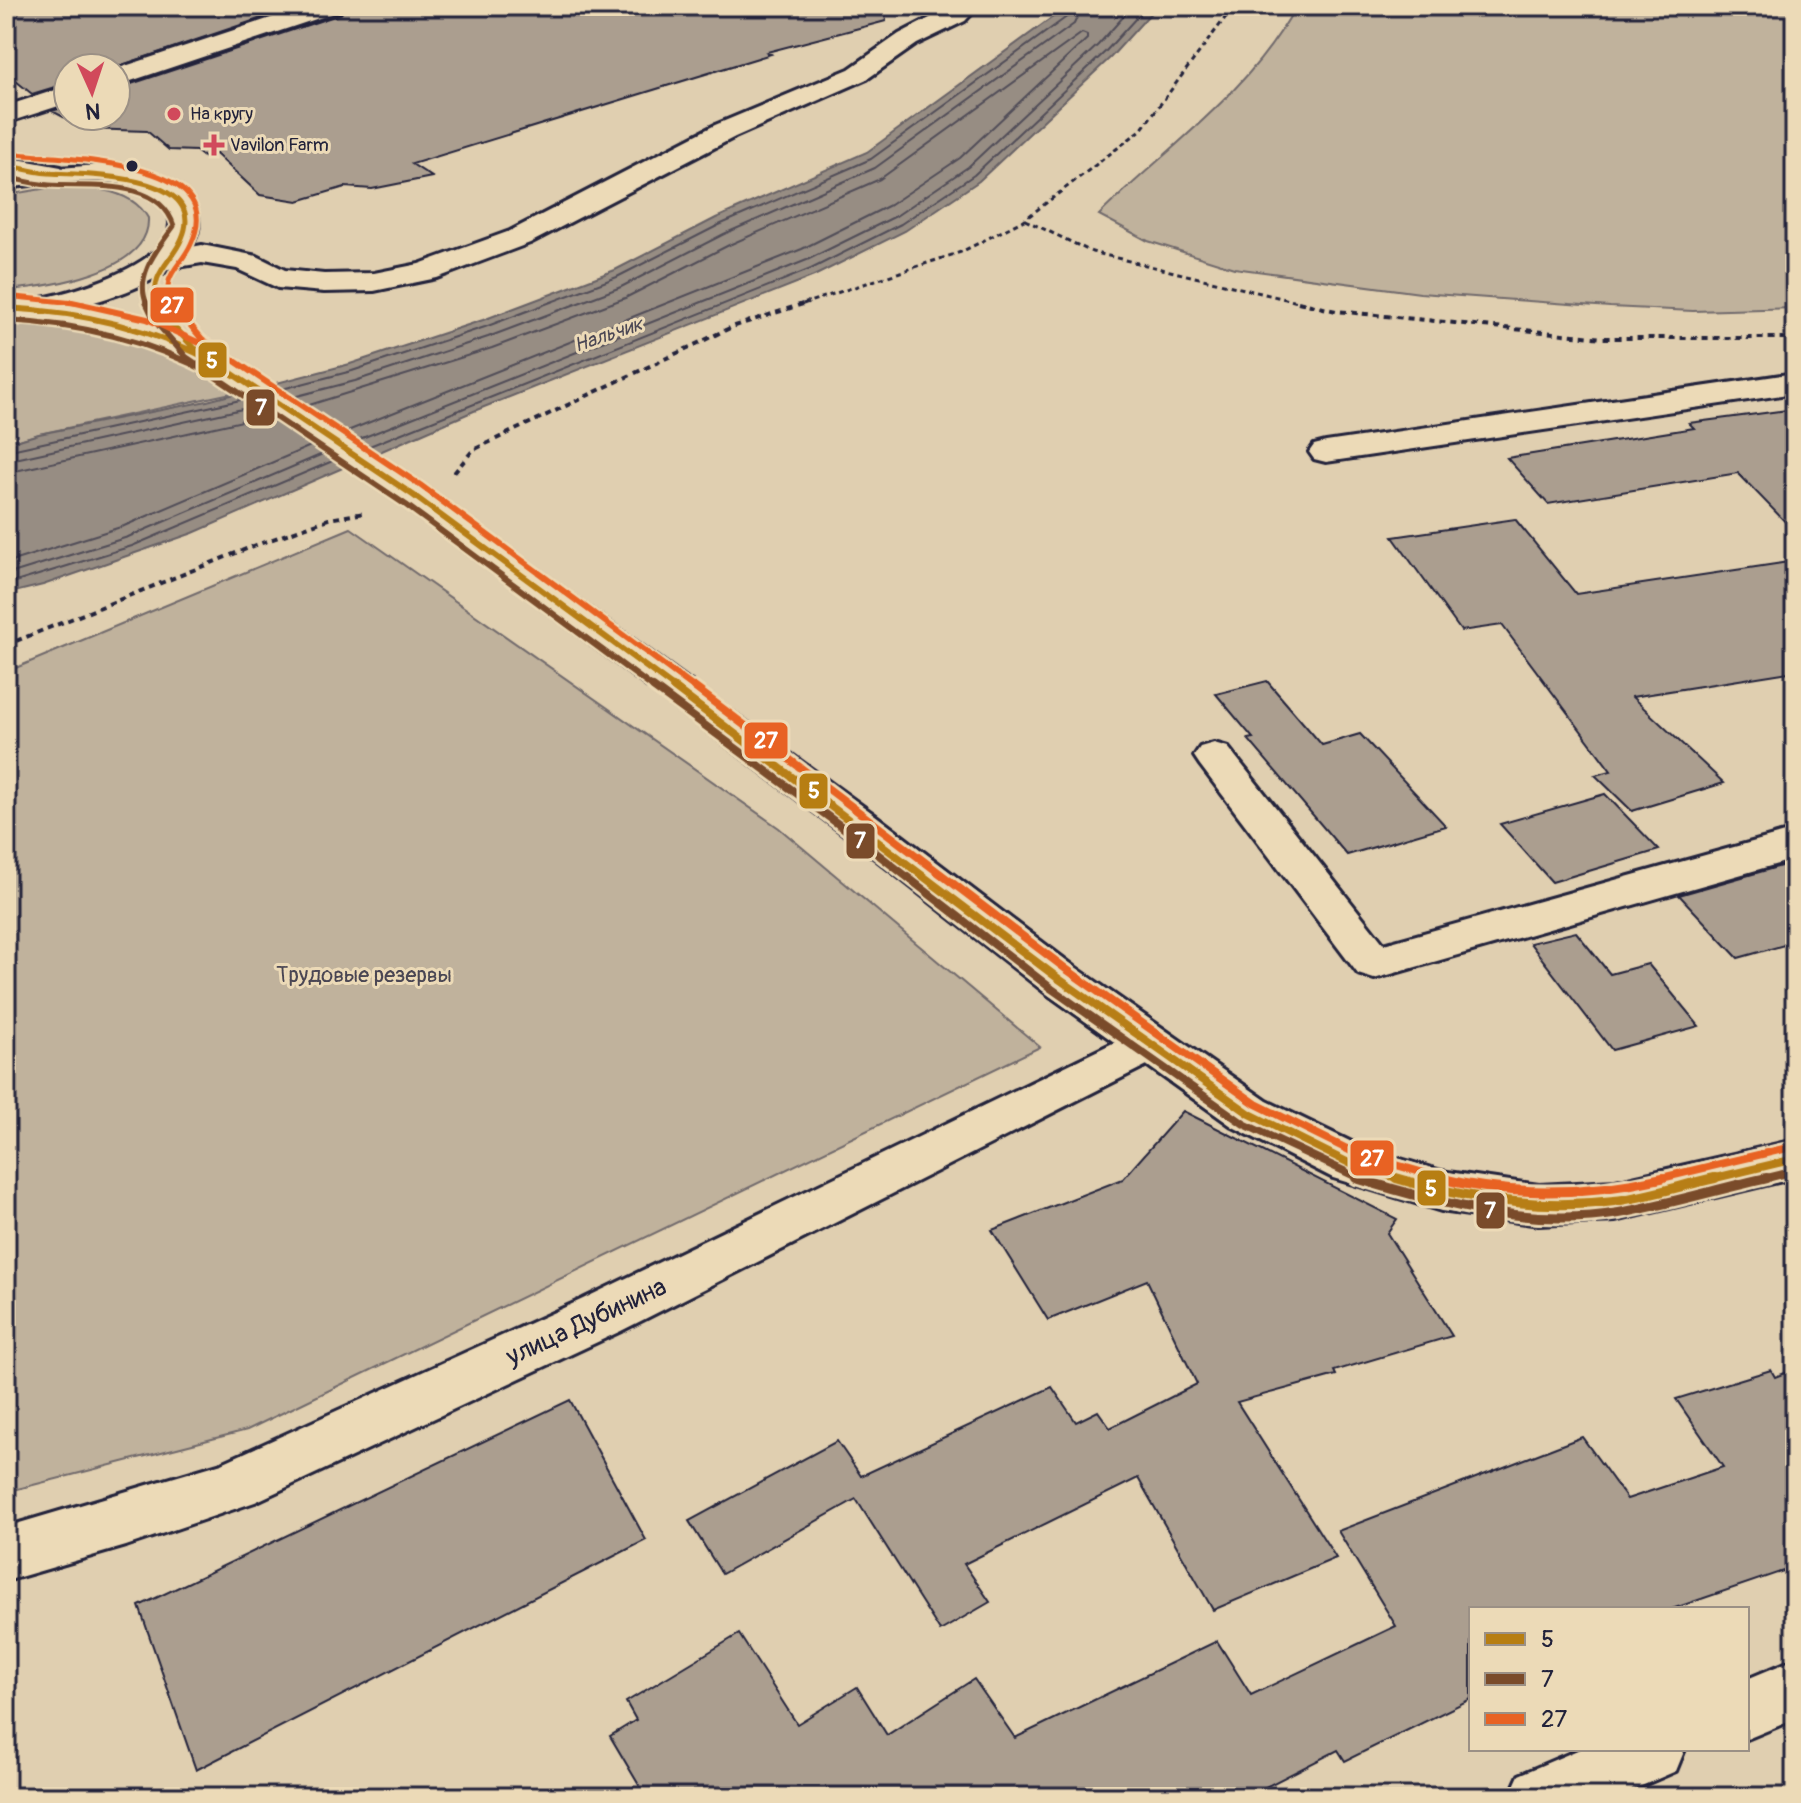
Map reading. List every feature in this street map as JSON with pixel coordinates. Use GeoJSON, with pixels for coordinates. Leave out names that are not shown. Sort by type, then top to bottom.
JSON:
{"type":"FeatureCollection","features":[{"type":"Feature","properties":{"kind":"main road"},"geometry":{"type":"LineString","coordinates":[[132,73],[331,6]]}},
{"type":"Feature","properties":{"kind":"main road"},"geometry":{"type":"LineString","coordinates":[[160,261],[202,254],[246,262],[278,279],[324,283],[374,282],[426,272],[520,237],[725,131],[858,74],[908,39],[956,16],[967,6]]}},
{"type":"Feature","properties":{"kind":"main road"},"geometry":{"type":"LineString","coordinates":[[6,115],[52,99]]}},
{"type":"Feature","properties":{"kind":"main road"},"geometry":{"type":"LineString","coordinates":[[6,165],[51,173],[131,178],[161,188],[180,203],[187,221],[181,241],[160,261],[134,278],[99,292],[12,308]]}},
{"type":"Feature","properties":{"kind":"main road"},"geometry":{"type":"LineString","coordinates":[[6,180],[51,173]]}},
{"type":"Feature","properties":{"kind":"main road"},"geometry":{"type":"LineString","coordinates":[[160,261],[154,293],[205,355]]}},
{"type":"Feature","properties":{"kind":"main road"},"geometry":{"type":"LineString","coordinates":[[12,308],[126,323],[205,355],[431,487],[860,825],[1148,1044],[1250,1114],[1351,1164],[1441,1191],[1539,1205],[1615,1201],[1795,1159]]}},
{"type":"Feature","properties":{"kind":"main road"},"geometry":{"type":"LineString","coordinates":[[1326,452],[1795,383]]}},
{"type":"Feature","properties":{"kind":"main road"},"geometry":{"type":"LineString","coordinates":[[1214,756],[1374,963],[1795,844]]}},
{"type":"Feature","properties":{"kind":"main road","name":"улица Дубинина"},"geometry":{"type":"LineString","coordinates":[[6,1554],[126,1520],[235,1484],[602,1315],[1148,1044]]}},
{"type":"Feature","properties":{"kind":"main road"},"geometry":{"type":"LineString","coordinates":[[1749,1708],[1795,1689]]}},
{"type":"Feature","properties":{"kind":"main road"},"geometry":{"type":"LineString","coordinates":[[1541,1797],[1649,1751]]}},
{"type":"Feature","properties":{"kind":"path"},"geometry":{"type":"LineString","coordinates":[[431,487],[473,450],[732,327],[961,252],[1024,220],[1141,130],[1234,6]]}},
{"type":"Feature","properties":{"kind":"path"},"geometry":{"type":"LineString","coordinates":[[1024,220],[1092,252],[1336,311],[1603,338],[1795,338]]}},
{"type":"Feature","properties":{"kind":"path"},"geometry":{"type":"LineString","coordinates":[[6,645],[271,540],[329,519],[372,511]]}},
{"type":"Feature","properties":{"kind":"green space"},"geometry":{"type":"Polygon","coordinates":[[[1296,6],[1795,6],[1795,308],[1693,311],[1420,293],[1234,268],[1148,241],[1099,215],[1231,92],[1277,37],[1296,6]]]}},
{"type":"Feature","properties":{"kind":"green space"},"geometry":{"type":"Polygon","coordinates":[[[48,188],[104,190],[129,199],[148,218],[144,237],[133,252],[93,274],[6,290],[6,195],[48,188]]]}},
{"type":"Feature","properties":{"kind":"green space"},"geometry":{"type":"Polygon","coordinates":[[[6,308],[126,323],[255,388],[39,434],[6,444],[6,308]]]}},
{"type":"Feature","properties":{"kind":"green space","name":"Трудовые резервы"},"geometry":{"type":"Polygon","coordinates":[[[351,528],[779,828],[1040,1047],[247,1430],[6,1492],[6,672],[351,528]]]}},
{"type":"Feature","properties":{"kind":"water","name":"Нальчик"},"geometry":{"type":"Polygon","coordinates":[[[1068,6],[1157,6],[1111,57],[979,181],[905,231],[814,276],[474,411],[193,533],[43,585],[6,594],[6,444],[39,434],[207,401],[350,364],[483,320],[615,270],[716,218],[867,152],[1068,6]]]}},
{"type":"Feature","properties":{"kind":"building"},"geometry":{"type":"Polygon","coordinates":[[[6,6],[297,6],[132,62],[132,52],[52,52],[52,88],[32,94],[6,73],[6,6]]]}},
{"type":"Feature","properties":{"kind":"building"},"geometry":{"type":"Polygon","coordinates":[[[346,6],[884,6],[886,21],[767,52],[771,54],[412,164],[432,177],[372,189],[345,187],[298,201],[260,195],[216,154],[205,158],[196,151],[169,150],[147,131],[132,131],[132,84],[341,14],[346,6]]]}},
{"type":"Feature","properties":{"kind":"building"},"geometry":{"type":"Polygon","coordinates":[[[1795,409],[1795,532],[1738,473],[1548,504],[1507,458],[1694,428],[1689,423],[1795,409]]]}},
{"type":"Feature","properties":{"kind":"building"},"geometry":{"type":"Polygon","coordinates":[[[1515,519],[1576,594],[1795,561],[1795,671],[1632,697],[1724,783],[1632,811],[1595,775],[1611,771],[1502,625],[1461,631],[1393,537],[1515,519]]]}},
{"type":"Feature","properties":{"kind":"building"},"geometry":{"type":"Polygon","coordinates":[[[1267,681],[1322,745],[1360,734],[1446,826],[1347,855],[1248,739],[1253,738],[1216,694],[1267,681]]]}},
{"type":"Feature","properties":{"kind":"building"},"geometry":{"type":"Polygon","coordinates":[[[1605,794],[1659,850],[1552,882],[1500,824],[1605,794]]]}},
{"type":"Feature","properties":{"kind":"building"},"geometry":{"type":"Polygon","coordinates":[[[1795,862],[1795,942],[1738,958],[1679,895],[1795,862]]]}},
{"type":"Feature","properties":{"kind":"building"},"geometry":{"type":"Polygon","coordinates":[[[1576,932],[1610,974],[1648,964],[1699,1026],[1612,1050],[1530,943],[1576,932]]]}},
{"type":"Feature","properties":{"kind":"building"},"geometry":{"type":"Polygon","coordinates":[[[1183,1111],[1397,1219],[1387,1233],[1452,1336],[1334,1371],[1336,1375],[1237,1402],[1336,1558],[1213,1610],[1138,1478],[964,1564],[990,1602],[940,1631],[856,1499],[722,1574],[689,1521],[837,1441],[861,1476],[1052,1387],[1076,1422],[1098,1411],[1110,1428],[1197,1384],[1147,1280],[1048,1320],[992,1230],[1123,1179],[1183,1111]]]}},
{"type":"Feature","properties":{"kind":"building"},"geometry":{"type":"Polygon","coordinates":[[[1795,1369],[1795,1567],[1678,1607],[1469,1607],[1469,1700],[1345,1761],[1338,1750],[1246,1797],[646,1797],[610,1736],[636,1720],[626,1702],[739,1634],[797,1724],[857,1687],[887,1735],[974,1679],[1015,1738],[1217,1641],[1251,1695],[1396,1626],[1338,1531],[1582,1437],[1627,1499],[1723,1467],[1676,1399],[1771,1370],[1775,1377],[1795,1369]]]}},
{"type":"Feature","properties":{"kind":"building"},"geometry":{"type":"Polygon","coordinates":[[[570,1400],[646,1540],[196,1770],[139,1606],[570,1400]]]}},
{"type":"Feature","properties":{"kind":"transit line","name":"27"},"geometry":{"type":"LineString","coordinates":[[8,153],[121,164],[150,172],[176,186],[194,207],[196,233],[190,248],[168,278],[167,290],[176,310],[202,339],[420,485],[867,815],[1066,969],[1256,1104],[1355,1153],[1444,1179],[1540,1193],[1613,1189],[1792,1147]]}},
{"type":"Feature","properties":{"kind":"transit line","name":"5"},"geometry":{"type":"LineString","coordinates":[[6,165],[43,172],[123,177],[165,193],[181,209],[185,229],[181,241],[157,274],[156,297],[169,321],[194,348],[413,495],[860,825],[1059,979],[1250,1114],[1351,1164],[1441,1191],[1539,1205],[1615,1201],[1795,1159]]}},
{"type":"Feature","properties":{"kind":"transit line","name":"7"},"geometry":{"type":"LineString","coordinates":[[6,177],[44,184],[122,189],[158,201],[170,211],[174,226],[147,265],[143,294],[155,321],[186,357],[406,505],[853,835],[1052,989],[1244,1124],[1348,1175],[1438,1203],[1538,1217],[1617,1213],[1795,1171]]}},
{"type":"Feature","properties":{"kind":"transit line","name":"27"},"geometry":{"type":"LineString","coordinates":[[6,296],[64,300],[120,311],[174,329],[226,355]]}},
{"type":"Feature","properties":{"kind":"transit line","name":"5"},"geometry":{"type":"LineString","coordinates":[[6,308],[62,312],[117,323],[169,340],[220,365]]}},
{"type":"Feature","properties":{"kind":"transit line","name":"7"},"geometry":{"type":"LineString","coordinates":[[6,320],[61,324],[114,334],[165,351],[214,375]]}},
{"type":"Feature","properties":{"kind":"place","name":"На кругу"},"geometry":{"type":"Point","coordinates":[174,114]}},
{"type":"Feature","properties":{"kind":"place","name":"Vavilon Farm"},"geometry":{"type":"Point","coordinates":[214,145]}}]}
